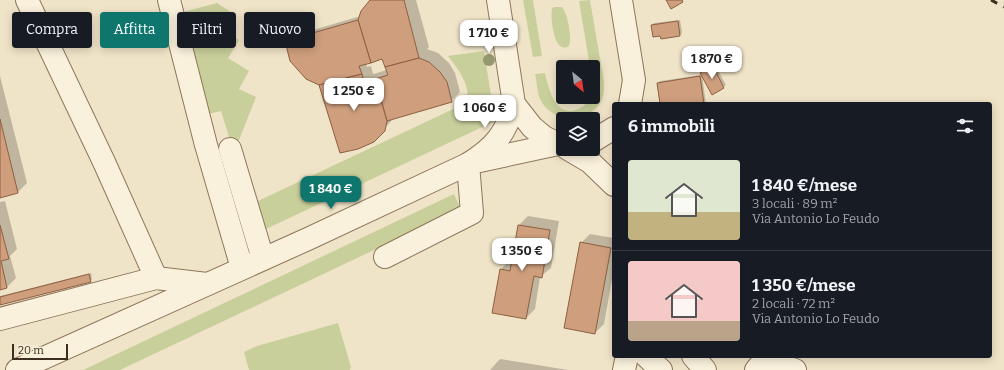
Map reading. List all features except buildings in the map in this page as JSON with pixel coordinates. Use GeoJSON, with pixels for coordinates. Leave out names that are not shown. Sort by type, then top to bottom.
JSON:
{"type":"FeatureCollection","features":[{"type":"Feature","properties":{"kind":"street"},"geometry":{"type":"LineString","coordinates":[[27,0],[156,278]]}},
{"type":"Feature","properties":{"kind":"street"},"geometry":{"type":"LineString","coordinates":[[169,0],[206,145],[242,268]]}},
{"type":"Feature","properties":{"kind":"street"},"geometry":{"type":"LineString","coordinates":[[17,370],[263,259],[468,164],[483,155],[498,140],[508,123],[514,104],[498,0]]}},
{"type":"Feature","properties":{"kind":"street"},"geometry":{"type":"LineString","coordinates":[[621,0],[638,102]]}},
{"type":"Feature","properties":{"kind":"street"},"geometry":{"type":"LineString","coordinates":[[630,102],[634,80]]}},
{"type":"Feature","properties":{"kind":"street"},"geometry":{"type":"LineString","coordinates":[[514,104],[532,127],[556,142]]}},
{"type":"Feature","properties":{"kind":"street"},"geometry":{"type":"LineString","coordinates":[[600,137],[612,129]]}},
{"type":"Feature","properties":{"kind":"street"},"geometry":{"type":"LineString","coordinates":[[468,164],[556,147]]}},
{"type":"Feature","properties":{"kind":"street"},"geometry":{"type":"LineString","coordinates":[[230,149],[263,259]]}},
{"type":"Feature","properties":{"kind":"street"},"geometry":{"type":"LineString","coordinates":[[580,156],[590,162],[612,183]]}},
{"type":"Feature","properties":{"kind":"street"},"geometry":{"type":"LineString","coordinates":[[385,257],[472,213],[468,164]]}},
{"type":"Feature","properties":{"kind":"street"},"geometry":{"type":"LineString","coordinates":[[0,319],[156,278],[207,284]]}},
{"type":"Feature","properties":{"kind":"street"},"geometry":{"type":"LineString","coordinates":[[624,370],[627,358]]}},
{"type":"Feature","properties":{"kind":"street"},"geometry":{"type":"LineString","coordinates":[[648,358],[660,370]]}},
{"type":"Feature","properties":{"kind":"street"},"geometry":{"type":"LineString","coordinates":[[695,358],[704,370]]}},
{"type":"Feature","properties":{"kind":"street"},"geometry":{"type":"LineString","coordinates":[[756,370],[763,362],[772,362],[795,370]]}},
{"type":"Feature","properties":{"kind":"green space"},"geometry":{"type":"Polygon","coordinates":[[[523,0],[533,0],[542,56],[533,57],[523,0]]]}},
{"type":"Feature","properties":{"kind":"green space"},"geometry":{"type":"Polygon","coordinates":[[[590,0],[604,82],[603,96],[600,103],[600,60],[589,60],[579,1],[590,0]]]}},
{"type":"Feature","properties":{"kind":"green space"},"geometry":{"type":"Polygon","coordinates":[[[217,3],[230,12],[183,12],[217,3]]]}},
{"type":"Feature","properties":{"kind":"green space"},"geometry":{"type":"Polygon","coordinates":[[[562,7],[568,20],[570,42],[569,46],[564,48],[560,46],[554,34],[552,8],[562,7]]]}},
{"type":"Feature","properties":{"kind":"green space"},"geometry":{"type":"Polygon","coordinates":[[[236,38],[239,40],[236,45],[236,38]]]}},
{"type":"Feature","properties":{"kind":"green space"},"geometry":{"type":"Polygon","coordinates":[[[192,48],[234,48],[228,58],[249,71],[239,89],[256,97],[239,140],[230,140],[221,111],[208,114],[192,48]]]}},
{"type":"Feature","properties":{"kind":"green space"},"geometry":{"type":"Polygon","coordinates":[[[484,51],[495,121],[266,229],[258,201],[466,103],[466,84],[460,72],[448,56],[484,51]]]}},
{"type":"Feature","properties":{"kind":"green space"},"geometry":{"type":"Polygon","coordinates":[[[545,73],[555,102],[560,107],[573,111],[585,105],[599,104],[591,112],[556,112],[556,114],[552,112],[545,107],[540,99],[535,74],[545,73]]]}},
{"type":"Feature","properties":{"kind":"green space"},"geometry":{"type":"Polygon","coordinates":[[[454,194],[461,209],[120,370],[83,370],[454,194]]]}},
{"type":"Feature","properties":{"kind":"green space"},"geometry":{"type":"Polygon","coordinates":[[[338,323],[351,367],[350,370],[249,370],[244,352],[257,346],[338,323]]]}},
{"type":"Feature","properties":{"kind":"railway"},"geometry":{"type":"LineString","coordinates":[[991,0],[1004,7]]}}]}
